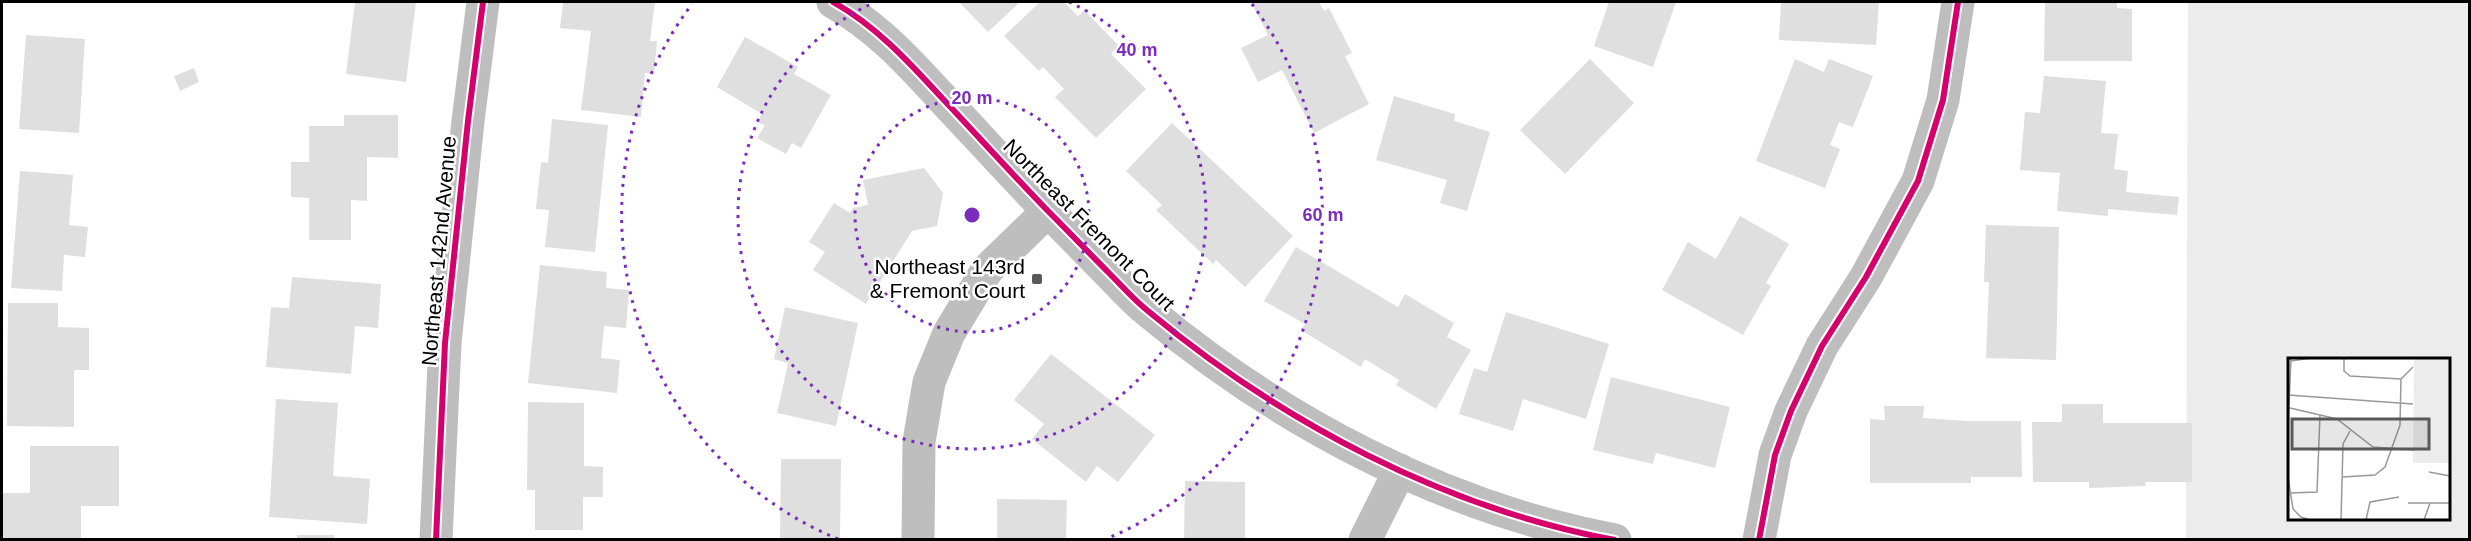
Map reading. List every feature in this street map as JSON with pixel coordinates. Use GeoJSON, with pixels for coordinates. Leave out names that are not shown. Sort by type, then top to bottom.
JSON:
{"type":"FeatureCollection","features":[{"type":"Feature","properties":{"kind":"street","name":"Northeast 142nd Avenue"},"geometry":{"type":"LineString","coordinates":[[436,540],[445,343],[483,2]]}},
{"type":"Feature","properties":{"kind":"street","name":"Northeast Fremont Court"},"geometry":{"type":"LineString","coordinates":[[833,2],[854,13],[890,43],[1048,211],[1146,310],[1233,377],[1308,423],[1400,470],[1464,497],[1573,532],[1615,540]]}},
{"type":"Feature","properties":{"kind":"street"},"geometry":{"type":"LineString","coordinates":[[1759,540],[1775,455],[1791,411],[1822,346],[1866,277],[1918,181],[1943,100],[1958,2]]}},
{"type":"Feature","properties":{"kind":"street"},"geometry":{"type":"LineString","coordinates":[[918,540],[919,442],[929,382],[949,333],[987,270],[1048,211]]}},
{"type":"Feature","properties":{"kind":"street"},"geometry":{"type":"LineString","coordinates":[[1365,540],[1400,470]]}},
{"type":"Feature","properties":{"kind":"shaded area"},"geometry":{"type":"Polygon","coordinates":[[[2188,2],[2469,2],[2469,539],[2186,539],[2188,2]]]}},
{"type":"Feature","properties":{"kind":"building"},"geometry":{"type":"Polygon","coordinates":[[[355,2],[416,2],[406,82],[346,74],[355,2]]]}},
{"type":"Feature","properties":{"kind":"building"},"geometry":{"type":"Polygon","coordinates":[[[563,2],[655,2],[650,41],[657,41],[654,74],[645,73],[641,117],[581,110],[591,31],[560,28],[563,2]]]}},
{"type":"Feature","properties":{"kind":"building"},"geometry":{"type":"Polygon","coordinates":[[[959,2],[1020,2],[988,32],[959,2]]]}},
{"type":"Feature","properties":{"kind":"building"},"geometry":{"type":"Polygon","coordinates":[[[1040,2],[1064,2],[1078,16],[1084,10],[1119,46],[1111,54],[1146,89],[1096,138],[1055,97],[1064,89],[1043,67],[1039,71],[1004,36],[1040,2]]]}},
{"type":"Feature","properties":{"kind":"building"},"geometry":{"type":"Polygon","coordinates":[[[1251,2],[1319,2],[1324,11],[1329,8],[1352,53],[1345,56],[1369,104],[1314,133],[1282,70],[1258,82],[1241,48],[1268,35],[1251,2]]]}},
{"type":"Feature","properties":{"kind":"building"},"geometry":{"type":"Polygon","coordinates":[[[1609,2],[1676,2],[1653,67],[1594,46],[1609,2]]]}},
{"type":"Feature","properties":{"kind":"building"},"geometry":{"type":"Polygon","coordinates":[[[1781,2],[1879,2],[1876,45],[1779,40],[1781,2]]]}},
{"type":"Feature","properties":{"kind":"building"},"geometry":{"type":"Polygon","coordinates":[[[2045,2],[2117,2],[2117,8],[2132,9],[2132,61],[2044,61],[2045,2]]]}},
{"type":"Feature","properties":{"kind":"building"},"geometry":{"type":"Polygon","coordinates":[[[26,35],[85,39],[79,133],[19,129],[26,35]]]}},
{"type":"Feature","properties":{"kind":"building"},"geometry":{"type":"Polygon","coordinates":[[[745,37],[798,67],[794,74],[831,95],[801,148],[792,143],[786,154],[757,138],[765,125],[757,122],[762,114],[717,87],[745,37]]]}},
{"type":"Feature","properties":{"kind":"building"},"geometry":{"type":"Polygon","coordinates":[[[1590,59],[1634,103],[1565,174],[1520,130],[1590,59]]]}},
{"type":"Feature","properties":{"kind":"building"},"geometry":{"type":"Polygon","coordinates":[[[1795,59],[1824,72],[1829,59],[1873,76],[1853,127],[1839,122],[1830,145],[1840,149],[1825,188],[1756,161],[1795,59]]]}},
{"type":"Feature","properties":{"kind":"building"},"geometry":{"type":"Polygon","coordinates":[[[194,68],[199,82],[180,91],[174,76],[194,68]]]}},
{"type":"Feature","properties":{"kind":"building"},"geometry":{"type":"Polygon","coordinates":[[[2044,76],[2106,81],[2101,133],[2118,134],[2114,169],[2128,171],[2126,192],[2179,197],[2177,215],[2108,209],[2108,216],[2057,211],[2060,173],[2020,170],[2025,112],[2040,113],[2044,76]]]}},
{"type":"Feature","properties":{"kind":"building"},"geometry":{"type":"Polygon","coordinates":[[[1394,96],[1455,114],[1454,121],[1490,132],[1467,211],[1440,203],[1447,180],[1376,160],[1394,96]]]}},
{"type":"Feature","properties":{"kind":"building"},"geometry":{"type":"Polygon","coordinates":[[[344,115],[398,115],[398,158],[367,157],[367,201],[351,200],[351,240],[309,240],[309,198],[291,197],[291,162],[309,162],[309,126],[344,126],[344,115]]]}},
{"type":"Feature","properties":{"kind":"building"},"geometry":{"type":"Polygon","coordinates":[[[552,119],[608,125],[595,252],[545,247],[549,210],[536,209],[541,162],[548,163],[552,119]]]}},
{"type":"Feature","properties":{"kind":"building"},"geometry":{"type":"Polygon","coordinates":[[[1172,123],[1293,236],[1245,287],[1216,260],[1213,264],[1156,210],[1162,205],[1126,171],[1172,123]]]}},
{"type":"Feature","properties":{"kind":"building"},"geometry":{"type":"Polygon","coordinates":[[[924,168],[943,193],[937,226],[912,231],[866,304],[813,270],[825,252],[809,242],[834,203],[850,213],[853,208],[868,205],[863,180],[924,168]]]}},
{"type":"Feature","properties":{"kind":"building"},"geometry":{"type":"Polygon","coordinates":[[[20,171],[73,175],[69,225],[88,227],[85,257],[64,255],[62,291],[11,288],[20,171]]]}},
{"type":"Feature","properties":{"kind":"building"},"geometry":{"type":"Polygon","coordinates":[[[1740,216],[1789,244],[1766,283],[1771,286],[1743,335],[1662,290],[1688,242],[1716,259],[1740,216]]]}},
{"type":"Feature","properties":{"kind":"building"},"geometry":{"type":"Polygon","coordinates":[[[1986,225],[2059,227],[2056,360],[1986,358],[1989,282],[1984,282],[1986,225]]]}},
{"type":"Feature","properties":{"kind":"building"},"geometry":{"type":"Polygon","coordinates":[[[1296,247],[1398,307],[1405,294],[1454,323],[1447,337],[1471,350],[1436,409],[1396,385],[1399,380],[1365,359],[1361,367],[1301,330],[1305,324],[1264,301],[1296,247]]]}},
{"type":"Feature","properties":{"kind":"building"},"geometry":{"type":"Polygon","coordinates":[[[540,265],[607,272],[606,288],[629,290],[626,328],[604,326],[601,358],[620,360],[617,393],[528,383],[540,265]]]}},
{"type":"Feature","properties":{"kind":"building"},"geometry":{"type":"Polygon","coordinates":[[[292,277],[381,284],[378,328],[355,326],[351,374],[266,367],[271,307],[289,308],[292,277]]]}},
{"type":"Feature","properties":{"kind":"building"},"geometry":{"type":"Polygon","coordinates":[[[8,303],[58,303],[58,327],[89,328],[89,370],[74,370],[74,427],[7,426],[8,303]]]}},
{"type":"Feature","properties":{"kind":"building"},"geometry":{"type":"Polygon","coordinates":[[[785,307],[858,323],[836,426],[777,413],[788,363],[774,359],[785,307]]]}},
{"type":"Feature","properties":{"kind":"building"},"geometry":{"type":"Polygon","coordinates":[[[1506,312],[1609,344],[1586,419],[1523,399],[1513,431],[1459,414],[1474,368],[1487,372],[1506,312]]]}},
{"type":"Feature","properties":{"kind":"building"},"geometry":{"type":"Polygon","coordinates":[[[1051,354],[1155,435],[1118,482],[1097,466],[1086,482],[1032,439],[1044,424],[1014,400],[1051,354]]]}},
{"type":"Feature","properties":{"kind":"building"},"geometry":{"type":"Polygon","coordinates":[[[1611,377],[1730,407],[1715,468],[1656,453],[1653,464],[1593,450],[1611,377]]]}},
{"type":"Feature","properties":{"kind":"building"},"geometry":{"type":"Polygon","coordinates":[[[276,399],[338,403],[333,476],[370,479],[367,524],[269,517],[276,399]]]}},
{"type":"Feature","properties":{"kind":"building"},"geometry":{"type":"Polygon","coordinates":[[[528,402],[584,403],[584,466],[603,467],[603,497],[583,497],[583,530],[535,530],[535,490],[527,490],[528,402]]]}},
{"type":"Feature","properties":{"kind":"building"},"geometry":{"type":"Polygon","coordinates":[[[2062,404],[2103,404],[2103,423],[2192,423],[2192,482],[2145,482],[2146,486],[2089,488],[2089,482],[2033,482],[2032,422],[2062,422],[2062,404]]]}},
{"type":"Feature","properties":{"kind":"building"},"geometry":{"type":"Polygon","coordinates":[[[1884,406],[1924,406],[1923,418],[2021,421],[2022,477],[1971,477],[1971,483],[1870,483],[1870,419],[1885,420],[1884,406]]]}},
{"type":"Feature","properties":{"kind":"building"},"geometry":{"type":"Polygon","coordinates":[[[30,446],[119,446],[119,506],[81,506],[81,540],[2,540],[2,493],[30,493],[30,446]]]}},
{"type":"Feature","properties":{"kind":"building"},"geometry":{"type":"Polygon","coordinates":[[[781,459],[841,459],[840,540],[780,540],[781,459]]]}},
{"type":"Feature","properties":{"kind":"building"},"geometry":{"type":"Polygon","coordinates":[[[1185,481],[1245,482],[1245,540],[1184,540],[1185,481]]]}},
{"type":"Feature","properties":{"kind":"building"},"geometry":{"type":"Polygon","coordinates":[[[997,499],[1067,500],[1066,540],[997,540],[997,499]]]}},
{"type":"Feature","properties":{"kind":"building"},"geometry":{"type":"Polygon","coordinates":[[[297,535],[334,535],[334,540],[297,540],[297,535]]]}},
{"type":"Feature","properties":{"kind":"cycle path"},"geometry":{"type":"LineString","coordinates":[[436,540],[445,343],[483,2]]}},
{"type":"Feature","properties":{"kind":"cycle path"},"geometry":{"type":"LineString","coordinates":[[833,2],[849,11],[877,33],[904,58],[1138,302],[1199,351],[1253,389],[1309,424],[1427,483],[1551,526],[1615,540]]}},
{"type":"Feature","properties":{"kind":"cycle path"},"geometry":{"type":"LineString","coordinates":[[1759,540],[1775,455],[1791,411],[1822,346],[1866,277],[1918,181],[1943,100],[1958,2]]}},
{"type":"Feature","properties":{"kind":"place","name":"Northeast 143rd & Fremont Court"},"geometry":{"type":"Point","coordinates":[1037,279]}}]}
